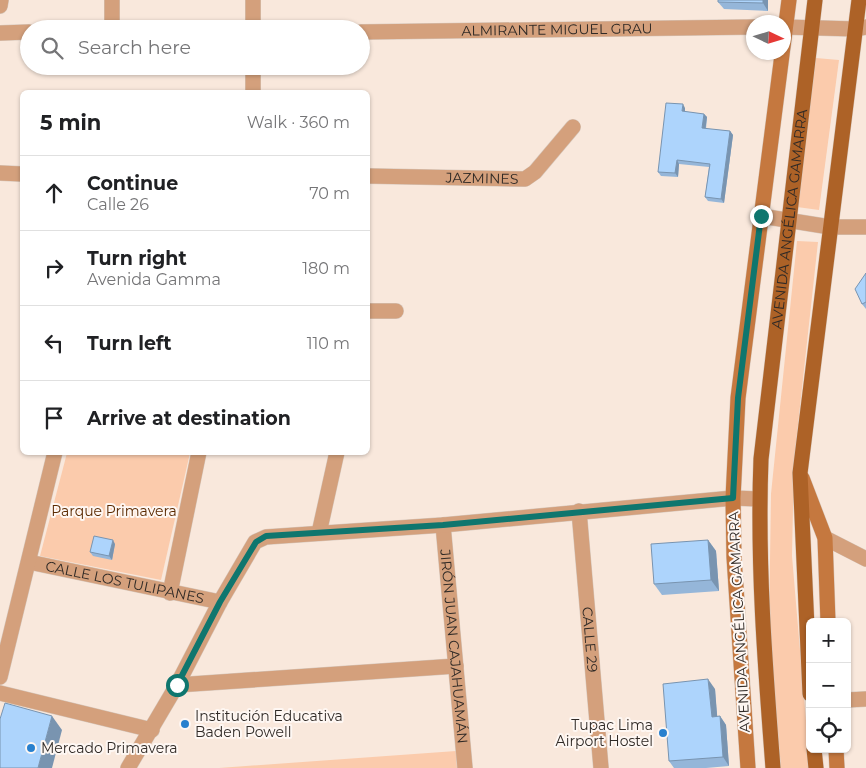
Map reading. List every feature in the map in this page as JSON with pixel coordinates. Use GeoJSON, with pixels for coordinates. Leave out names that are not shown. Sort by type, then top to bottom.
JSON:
{"type":"FeatureCollection","features":[{"type":"Feature","properties":{"kind":"main road","name":"AVENIDA ANGÉLICA GAMARRA"},"geometry":{"type":"LineString","coordinates":[[787,15],[789,0]]}},
{"type":"Feature","properties":{"kind":"main road","name":"AVENIDA ANGÉLICA GAMARRA"},"geometry":{"type":"LineString","coordinates":[[773,768],[762,610],[760,499],[768,396],[815,0]]}},
{"type":"Feature","properties":{"kind":"main road"},"geometry":{"type":"LineString","coordinates":[[809,663],[800,473],[830,228],[861,28],[858,0]]}},
{"type":"Feature","properties":{"kind":"main road","name":"AVENIDA ANGÉLICA GAMARRA"},"geometry":{"type":"LineString","coordinates":[[748,768],[734,557],[733,498],[738,398],[781,60]]}},
{"type":"Feature","properties":{"kind":"main road"},"geometry":{"type":"LineString","coordinates":[[800,473],[825,538],[828,618]]}},
{"type":"Feature","properties":{"kind":"main road"},"geometry":{"type":"LineString","coordinates":[[814,753],[816,768]]}},
{"type":"Feature","properties":{"kind":"main road"},"geometry":{"type":"LineString","coordinates":[[836,753],[837,768]]}},
{"type":"Feature","properties":{"kind":"street"},"geometry":{"type":"LineString","coordinates":[[0,6],[2,0]]}},
{"type":"Feature","properties":{"kind":"street"},"geometry":{"type":"LineString","coordinates":[[112,0],[112,20]]}},
{"type":"Feature","properties":{"kind":"street"},"geometry":{"type":"LineString","coordinates":[[253,0],[253,20]]}},
{"type":"Feature","properties":{"kind":"street","name":"ALMIRANTE MIGUEL GRAU"},"geometry":{"type":"LineString","coordinates":[[370,32],[746,27]]}},
{"type":"Feature","properties":{"kind":"street"},"geometry":{"type":"LineString","coordinates":[[791,27],[861,28]]}},
{"type":"Feature","properties":{"kind":"street"},"geometry":{"type":"LineString","coordinates":[[0,33],[20,32]]}},
{"type":"Feature","properties":{"kind":"street"},"geometry":{"type":"LineString","coordinates":[[253,75],[253,90]]}},
{"type":"Feature","properties":{"kind":"street","name":"JAZMINES"},"geometry":{"type":"LineString","coordinates":[[370,176],[525,179],[535,172],[572,127]]}},
{"type":"Feature","properties":{"kind":"street"},"geometry":{"type":"LineString","coordinates":[[0,173],[20,174]]}},
{"type":"Feature","properties":{"kind":"street"},"geometry":{"type":"LineString","coordinates":[[761,216],[830,228],[866,227]]}},
{"type":"Feature","properties":{"kind":"street"},"geometry":{"type":"LineString","coordinates":[[370,311],[396,311]]}},
{"type":"Feature","properties":{"kind":"street"},"geometry":{"type":"LineString","coordinates":[[0,677],[54,455]]}},
{"type":"Feature","properties":{"kind":"street"},"geometry":{"type":"LineString","coordinates":[[170,594],[198,455]]}},
{"type":"Feature","properties":{"kind":"street"},"geometry":{"type":"LineString","coordinates":[[319,532],[336,455]]}},
{"type":"Feature","properties":{"kind":"street"},"geometry":{"type":"LineString","coordinates":[[128,768],[177,685],[220,602],[256,542],[266,536],[443,525],[733,498],[760,499]]}},
{"type":"Feature","properties":{"kind":"street","name":"CALLE 29"},"geometry":{"type":"LineString","coordinates":[[579,511],[601,768]]}},
{"type":"Feature","properties":{"kind":"street","name":"JIRÓN JUAN CAJAHUAMÁN"},"geometry":{"type":"LineString","coordinates":[[443,525],[465,768]]}},
{"type":"Feature","properties":{"kind":"street"},"geometry":{"type":"LineString","coordinates":[[825,538],[866,559]]}},
{"type":"Feature","properties":{"kind":"street","name":"CALLE LOS TULIPANES"},"geometry":{"type":"LineString","coordinates":[[28,562],[170,594],[220,602]]}},
{"type":"Feature","properties":{"kind":"street"},"geometry":{"type":"LineString","coordinates":[[177,685],[456,666]]}},
{"type":"Feature","properties":{"kind":"street"},"geometry":{"type":"LineString","coordinates":[[0,693],[152,730]]}},
{"type":"Feature","properties":{"kind":"street"},"geometry":{"type":"LineString","coordinates":[[851,700],[866,699]]}},
{"type":"Feature","properties":{"kind":"green space"},"geometry":{"type":"Polygon","coordinates":[[[816,58],[839,60],[819,210],[797,207],[816,58]]]}},
{"type":"Feature","properties":{"kind":"green space"},"geometry":{"type":"Polygon","coordinates":[[[797,241],[818,242],[794,461],[792,556],[806,721],[806,753],[809,753],[810,768],[781,768],[769,627],[771,494],[797,241]]]}},
{"type":"Feature","properties":{"kind":"green space","name":"Parque Primavera"},"geometry":{"type":"Polygon","coordinates":[[[66,455],[190,455],[161,580],[40,556],[66,455]]]}},
{"type":"Feature","properties":{"kind":"green space"},"geometry":{"type":"Polygon","coordinates":[[[456,751],[457,768],[219,768],[456,751]]]}},
{"type":"Feature","properties":{"kind":"building"},"geometry":{"type":"Polygon","coordinates":[[[718,0],[763,0],[763,3],[718,2],[718,0]]]}},
{"type":"Feature","properties":{"kind":"building"},"geometry":{"type":"Polygon","coordinates":[[[666,103],[683,104],[682,111],[704,114],[702,128],[730,131],[721,199],[705,197],[710,164],[677,160],[675,173],[658,172],[666,103]]]}},
{"type":"Feature","properties":{"kind":"building"},"geometry":{"type":"Polygon","coordinates":[[[866,273],[866,302],[862,304],[855,289],[866,273]]]}},
{"type":"Feature","properties":{"kind":"building"},"geometry":{"type":"Polygon","coordinates":[[[94,536],[113,540],[109,556],[90,552],[94,536]]]}},
{"type":"Feature","properties":{"kind":"building"},"geometry":{"type":"Polygon","coordinates":[[[708,540],[711,580],[654,584],[651,544],[708,540]]]}},
{"type":"Feature","properties":{"kind":"building"},"geometry":{"type":"Polygon","coordinates":[[[708,679],[712,717],[720,716],[723,757],[669,761],[663,684],[708,679]]]}},
{"type":"Feature","properties":{"kind":"building","name":"Mercado Primavera"},"geometry":{"type":"Polygon","coordinates":[[[5,703],[52,716],[38,768],[0,768],[0,719],[5,703]]]}},
{"type":"Feature","properties":{"kind":"place","name":"Institución Educativa Baden Powell"},"geometry":{"type":"Point","coordinates":[185,724]}},
{"type":"Feature","properties":{"kind":"place","name":"Tupac Lima Airport Hostel"},"geometry":{"type":"Point","coordinates":[663,733]}},
{"type":"Feature","properties":{"kind":"place","name":"Mercado Primavera"},"geometry":{"type":"Point","coordinates":[31,748]}},
{"type":"Feature","properties":{"kind":"route"},"geometry":{"type":"LineString","coordinates":[[177,685],[220,602],[256,542],[266,536],[443,525],[733,498],[738,398],[761,216]]}}]}
